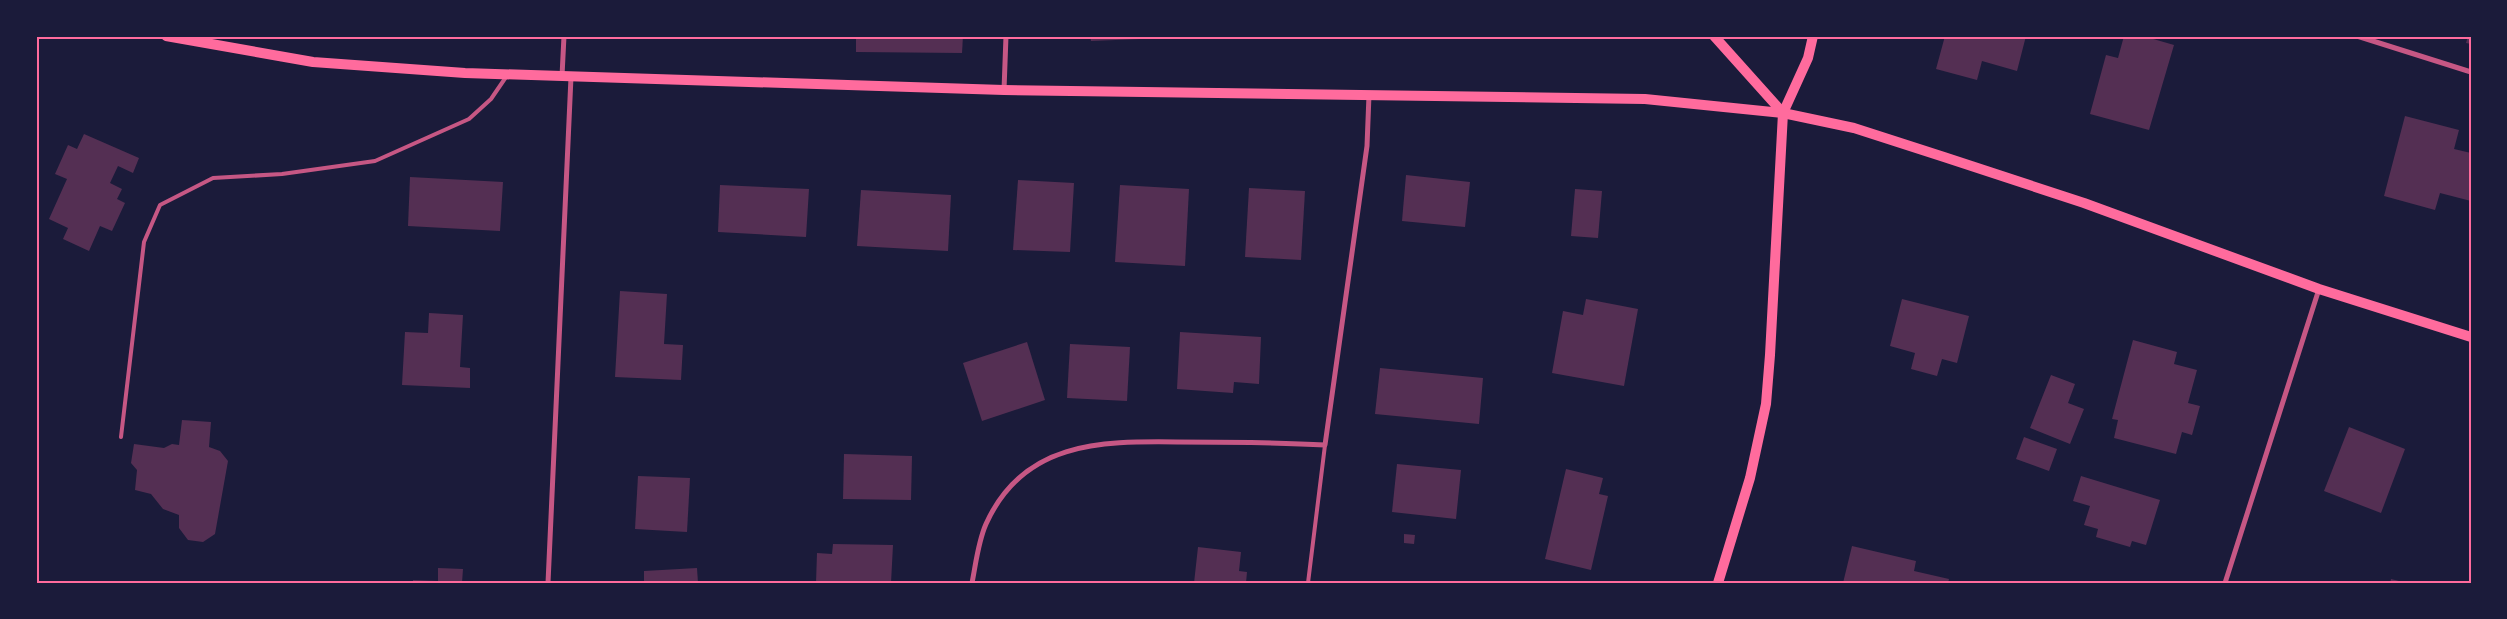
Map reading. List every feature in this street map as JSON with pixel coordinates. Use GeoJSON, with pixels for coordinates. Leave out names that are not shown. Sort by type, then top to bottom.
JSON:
{"type":"FeatureCollection","features":[{"type":"Feature","properties":{"kind":"main road"},"geometry":{"type":"LineString","coordinates":[[166,36],[314,62],[507,75],[1004,90],[1644,100],[1784,113],[1854,128],[1944,157],[2084,204],[2319,289],[2471,337]]}},
{"type":"Feature","properties":{"kind":"main road"},"geometry":{"type":"LineString","coordinates":[[1714,36],[1784,113]]}},
{"type":"Feature","properties":{"kind":"main road"},"geometry":{"type":"LineString","coordinates":[[1718,583],[1750,478],[1766,404],[1784,113],[1808,58],[1814,36]]}},
{"type":"Feature","properties":{"kind":"street"},"geometry":{"type":"LineString","coordinates":[[548,583],[566,76],[564,36]]}},
{"type":"Feature","properties":{"kind":"street"},"geometry":{"type":"LineString","coordinates":[[1004,90],[1006,36]]}},
{"type":"Feature","properties":{"kind":"street"},"geometry":{"type":"LineString","coordinates":[[2357,36],[2471,72]]}},
{"type":"Feature","properties":{"kind":"street"},"geometry":{"type":"LineString","coordinates":[[972,583],[982,535],[995,505],[1023,474],[1041,461],[1060,452],[1091,445],[1138,442],[1278,442],[1325,445],[1367,146],[1370,95]]}},
{"type":"Feature","properties":{"kind":"street"},"geometry":{"type":"LineString","coordinates":[[2225,583],[2319,289]]}},
{"type":"Feature","properties":{"kind":"lane"},"geometry":{"type":"LineString","coordinates":[[121,437],[144,242],[160,205],[213,178],[282,174],[375,161],[469,119],[491,99],[507,75]]}},
{"type":"Feature","properties":{"kind":"lane"},"geometry":{"type":"LineString","coordinates":[[1308,583],[1325,445]]}},
{"type":"Feature","properties":{"kind":"building"},"geometry":{"type":"Polygon","coordinates":[[[856,36],[963,36],[962,53],[856,52],[856,36]]]}},
{"type":"Feature","properties":{"kind":"building"},"geometry":{"type":"Polygon","coordinates":[[[1090,36],[1166,36],[1166,38],[1091,41],[1090,36]]]}},
{"type":"Feature","properties":{"kind":"building"},"geometry":{"type":"Polygon","coordinates":[[[1945,36],[2026,36],[2017,71],[1982,61],[1977,80],[1936,69],[1945,36]]]}},
{"type":"Feature","properties":{"kind":"building"},"geometry":{"type":"Polygon","coordinates":[[[2124,36],[2143,36],[2174,45],[2149,130],[2090,114],[2106,55],[2118,58],[2124,36]]]}},
{"type":"Feature","properties":{"kind":"building"},"geometry":{"type":"Polygon","coordinates":[[[2468,36],[2471,36],[2471,44],[2466,43],[2468,36]]]}},
{"type":"Feature","properties":{"kind":"building"},"geometry":{"type":"Polygon","coordinates":[[[2405,116],[2459,130],[2454,149],[2471,153],[2471,201],[2440,193],[2435,210],[2384,196],[2405,116]]]}},
{"type":"Feature","properties":{"kind":"building"},"geometry":{"type":"Polygon","coordinates":[[[84,134],[139,158],[133,173],[118,166],[110,183],[122,189],[117,199],[125,203],[112,231],[100,226],[89,251],[63,239],[68,228],[49,219],[67,179],[55,174],[68,145],[77,149],[84,134]]]}},
{"type":"Feature","properties":{"kind":"building"},"geometry":{"type":"Polygon","coordinates":[[[1406,175],[1470,182],[1465,227],[1402,221],[1406,175]]]}},
{"type":"Feature","properties":{"kind":"building"},"geometry":{"type":"Polygon","coordinates":[[[410,177],[503,182],[500,231],[408,226],[410,177]]]}},
{"type":"Feature","properties":{"kind":"building"},"geometry":{"type":"Polygon","coordinates":[[[1018,180],[1074,183],[1070,252],[1013,250],[1018,180]]]}},
{"type":"Feature","properties":{"kind":"building"},"geometry":{"type":"Polygon","coordinates":[[[720,185],[809,189],[806,237],[718,232],[720,185]]]}},
{"type":"Feature","properties":{"kind":"building"},"geometry":{"type":"Polygon","coordinates":[[[1120,185],[1189,189],[1185,266],[1115,262],[1120,185]]]}},
{"type":"Feature","properties":{"kind":"building"},"geometry":{"type":"Polygon","coordinates":[[[1249,188],[1305,191],[1301,260],[1245,257],[1249,188]]]}},
{"type":"Feature","properties":{"kind":"building"},"geometry":{"type":"Polygon","coordinates":[[[1575,189],[1602,191],[1598,238],[1571,236],[1575,189]]]}},
{"type":"Feature","properties":{"kind":"building"},"geometry":{"type":"Polygon","coordinates":[[[861,190],[951,195],[948,251],[857,246],[861,190]]]}},
{"type":"Feature","properties":{"kind":"building"},"geometry":{"type":"Polygon","coordinates":[[[620,291],[667,294],[664,344],[683,345],[681,380],[615,377],[620,291]]]}},
{"type":"Feature","properties":{"kind":"building"},"geometry":{"type":"Polygon","coordinates":[[[1586,299],[1638,309],[1624,386],[1552,373],[1563,311],[1583,315],[1586,299]]]}},
{"type":"Feature","properties":{"kind":"building"},"geometry":{"type":"Polygon","coordinates":[[[1902,299],[1969,316],[1957,363],[1942,359],[1937,376],[1911,369],[1915,353],[1890,346],[1902,299]]]}},
{"type":"Feature","properties":{"kind":"building"},"geometry":{"type":"Polygon","coordinates":[[[429,313],[463,315],[460,367],[470,368],[470,388],[402,385],[405,332],[428,333],[429,313]]]}},
{"type":"Feature","properties":{"kind":"building"},"geometry":{"type":"Polygon","coordinates":[[[1180,332],[1261,337],[1259,384],[1234,382],[1233,393],[1177,389],[1180,332]]]}},
{"type":"Feature","properties":{"kind":"building"},"geometry":{"type":"Polygon","coordinates":[[[2133,340],[2177,352],[2174,364],[2197,370],[2188,403],[2200,406],[2192,435],[2182,432],[2176,454],[2114,438],[2118,420],[2112,419],[2133,340]]]}},
{"type":"Feature","properties":{"kind":"building"},"geometry":{"type":"Polygon","coordinates":[[[1027,342],[1045,400],[982,421],[963,363],[1027,342]]]}},
{"type":"Feature","properties":{"kind":"building"},"geometry":{"type":"Polygon","coordinates":[[[1070,344],[1130,347],[1127,401],[1067,398],[1070,344]]]}},
{"type":"Feature","properties":{"kind":"building"},"geometry":{"type":"Polygon","coordinates":[[[1380,368],[1483,378],[1479,424],[1375,414],[1380,368]]]}},
{"type":"Feature","properties":{"kind":"building"},"geometry":{"type":"Polygon","coordinates":[[[2051,375],[2075,384],[2068,403],[2084,409],[2070,444],[2030,428],[2051,375]]]}},
{"type":"Feature","properties":{"kind":"building"},"geometry":{"type":"Polygon","coordinates":[[[182,420],[211,422],[209,447],[220,451],[228,461],[215,534],[203,542],[188,540],[179,528],[179,515],[163,509],[151,494],[135,490],[137,470],[131,463],[134,444],[164,448],[172,444],[179,445],[182,420]]]}},
{"type":"Feature","properties":{"kind":"building"},"geometry":{"type":"Polygon","coordinates":[[[2349,427],[2405,449],[2381,513],[2324,491],[2349,427]]]}},
{"type":"Feature","properties":{"kind":"building"},"geometry":{"type":"Polygon","coordinates":[[[2024,437],[2057,449],[2049,471],[2016,459],[2024,437]]]}},
{"type":"Feature","properties":{"kind":"building"},"geometry":{"type":"Polygon","coordinates":[[[844,454],[912,456],[911,500],[843,499],[844,454]]]}},
{"type":"Feature","properties":{"kind":"building"},"geometry":{"type":"Polygon","coordinates":[[[1397,464],[1461,470],[1456,519],[1392,512],[1397,464]]]}},
{"type":"Feature","properties":{"kind":"building"},"geometry":{"type":"Polygon","coordinates":[[[1566,469],[1603,478],[1599,494],[1608,496],[1591,570],[1545,559],[1566,469]]]}},
{"type":"Feature","properties":{"kind":"building"},"geometry":{"type":"Polygon","coordinates":[[[638,476],[690,478],[687,532],[635,529],[638,476]]]}},
{"type":"Feature","properties":{"kind":"building"},"geometry":{"type":"Polygon","coordinates":[[[2081,476],[2160,500],[2146,545],[2132,541],[2130,547],[2096,537],[2098,529],[2084,525],[2090,506],[2073,501],[2081,476]]]}},
{"type":"Feature","properties":{"kind":"building"},"geometry":{"type":"Polygon","coordinates":[[[1404,534],[1415,535],[1414,544],[1404,543],[1404,534]]]}},
{"type":"Feature","properties":{"kind":"building"},"geometry":{"type":"Polygon","coordinates":[[[833,544],[893,545],[891,583],[816,583],[817,553],[832,554],[833,544]]]}},
{"type":"Feature","properties":{"kind":"building"},"geometry":{"type":"Polygon","coordinates":[[[1852,546],[1916,561],[1914,571],[1949,579],[1948,583],[1843,583],[1852,546]]]}},
{"type":"Feature","properties":{"kind":"building"},"geometry":{"type":"Polygon","coordinates":[[[1198,547],[1241,552],[1239,571],[1247,572],[1246,583],[1194,583],[1198,547]]]}},
{"type":"Feature","properties":{"kind":"building"},"geometry":{"type":"Polygon","coordinates":[[[438,568],[463,569],[462,583],[413,583],[413,580],[438,581],[438,568]]]}},
{"type":"Feature","properties":{"kind":"building"},"geometry":{"type":"Polygon","coordinates":[[[697,568],[698,583],[644,583],[644,571],[697,568]]]}},
{"type":"Feature","properties":{"kind":"building"},"geometry":{"type":"Polygon","coordinates":[[[2391,579],[2403,582],[2403,583],[2390,583],[2391,579]]]}}]}
